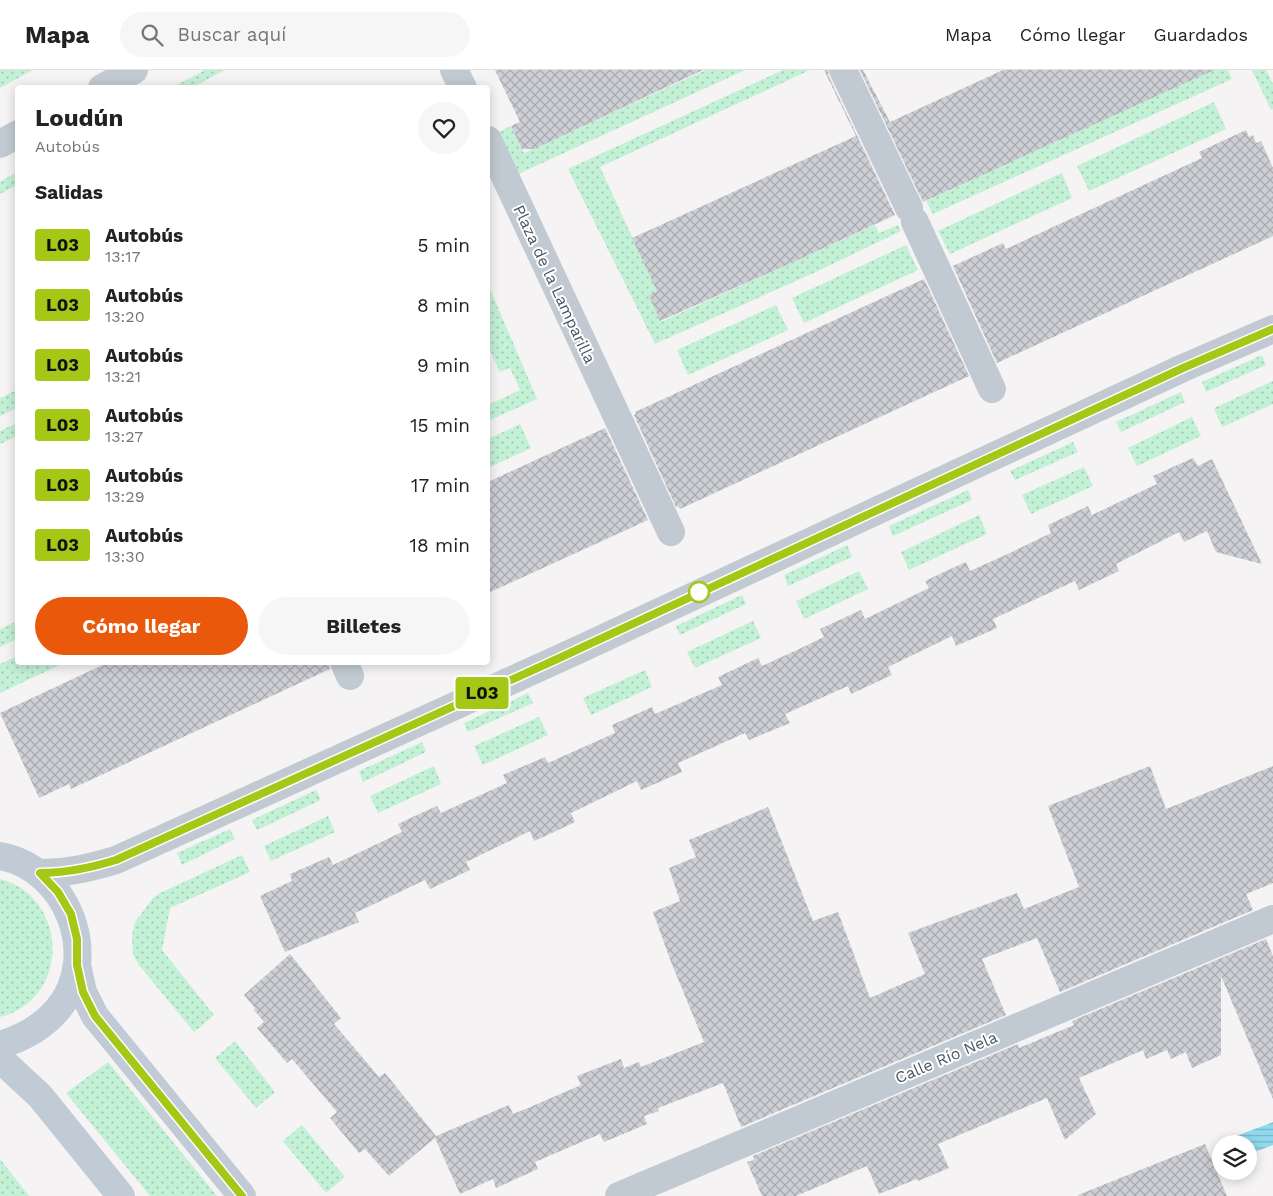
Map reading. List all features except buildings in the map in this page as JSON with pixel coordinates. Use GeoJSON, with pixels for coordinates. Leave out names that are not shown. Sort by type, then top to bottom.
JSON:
{"type":"FeatureCollection","features":[{"type":"Feature","properties":{"kind":"main road"},"geometry":{"type":"LineString","coordinates":[[0,856],[24,863],[40,873],[58,892],[71,914],[77,939],[77,965],[83,992],[95,1016],[242,1196]]}},
{"type":"Feature","properties":{"kind":"main road"},"geometry":{"type":"LineString","coordinates":[[0,1045],[22,1038],[43,1025],[59,1008],[71,988],[77,965]]}},
{"type":"Feature","properties":{"kind":"main road"},"geometry":{"type":"LineString","coordinates":[[0,1059],[40,1096],[121,1196]]}},
{"type":"Feature","properties":{"kind":"street"},"geometry":{"type":"LineString","coordinates":[[107,85],[134,70]]}},
{"type":"Feature","properties":{"kind":"street"},"geometry":{"type":"LineString","coordinates":[[843,70],[992,389]]}},
{"type":"Feature","properties":{"kind":"street"},"geometry":{"type":"LineString","coordinates":[[0,144],[15,136]]}},
{"type":"Feature","properties":{"kind":"street","name":"Plaza de la Lamparilla"},"geometry":{"type":"LineString","coordinates":[[490,145],[671,532]]}},
{"type":"Feature","properties":{"kind":"street"},"geometry":{"type":"LineString","coordinates":[[40,873],[63,873],[116,860],[555,660],[1183,368],[1273,329]]}},
{"type":"Feature","properties":{"kind":"street","name":"Calle Río Nela"},"geometry":{"type":"LineString","coordinates":[[618,1196],[1273,919]]}},
{"type":"Feature","properties":{"kind":"green space"},"geometry":{"type":"Polygon","coordinates":[[[0,70],[33,70],[0,88],[0,70]]]}},
{"type":"Feature","properties":{"kind":"green space"},"geometry":{"type":"Polygon","coordinates":[[[205,70],[225,70],[197,85],[177,85],[205,70]]]}},
{"type":"Feature","properties":{"kind":"green space"},"geometry":{"type":"Polygon","coordinates":[[[706,70],[745,70],[516,175],[496,133],[511,126],[524,153],[706,70]]]}},
{"type":"Feature","properties":{"kind":"green space"},"geometry":{"type":"Polygon","coordinates":[[[783,70],[810,70],[600,167],[657,291],[649,295],[661,322],[875,225],[879,233],[898,225],[901,231],[818,271],[655,344],[568,169],[783,70]]]}},
{"type":"Feature","properties":{"kind":"green space"},"geometry":{"type":"Polygon","coordinates":[[[1212,70],[1228,70],[1232,79],[933,214],[926,201],[1212,70]]]}},
{"type":"Feature","properties":{"kind":"green space"},"geometry":{"type":"Polygon","coordinates":[[[1252,70],[1266,70],[1273,84],[1273,109],[1271,110],[1252,70]]]}},
{"type":"Feature","properties":{"kind":"green space"},"geometry":{"type":"Polygon","coordinates":[[[1214,102],[1226,129],[1089,191],[1077,166],[1214,102]]]}},
{"type":"Feature","properties":{"kind":"green space"},"geometry":{"type":"Polygon","coordinates":[[[15,173],[15,186],[0,194],[0,182],[15,173]]]}},
{"type":"Feature","properties":{"kind":"green space"},"geometry":{"type":"Polygon","coordinates":[[[1062,173],[1072,198],[950,254],[938,231],[1062,173]]]}},
{"type":"Feature","properties":{"kind":"green space"},"geometry":{"type":"Polygon","coordinates":[[[906,245],[918,270],[804,323],[792,298],[906,245]]]}},
{"type":"Feature","properties":{"kind":"green space"},"geometry":{"type":"Polygon","coordinates":[[[490,289],[537,399],[490,420],[490,404],[520,390],[510,368],[500,372],[490,350],[490,289]]]}},
{"type":"Feature","properties":{"kind":"green space"},"geometry":{"type":"Polygon","coordinates":[[[776,305],[788,330],[688,375],[677,350],[776,305]]]}},
{"type":"Feature","properties":{"kind":"green space"},"geometry":{"type":"Polygon","coordinates":[[[1262,355],[1266,365],[1206,392],[1202,382],[1262,355]]]}},
{"type":"Feature","properties":{"kind":"green space"},"geometry":{"type":"Polygon","coordinates":[[[1273,381],[1273,404],[1222,427],[1214,408],[1273,381]]]}},
{"type":"Feature","properties":{"kind":"green space"},"geometry":{"type":"Polygon","coordinates":[[[15,391],[15,409],[0,416],[0,398],[15,391]]]}},
{"type":"Feature","properties":{"kind":"green space"},"geometry":{"type":"Polygon","coordinates":[[[1181,392],[1185,402],[1121,432],[1116,422],[1181,392]]]}},
{"type":"Feature","properties":{"kind":"green space"},"geometry":{"type":"Polygon","coordinates":[[[1192,417],[1201,436],[1137,466],[1128,448],[1192,417]]]}},
{"type":"Feature","properties":{"kind":"green space"},"geometry":{"type":"Polygon","coordinates":[[[15,424],[15,437],[0,444],[0,431],[15,424]]]}},
{"type":"Feature","properties":{"kind":"green space"},"geometry":{"type":"Polygon","coordinates":[[[520,424],[531,448],[490,467],[490,438],[520,424]]]}},
{"type":"Feature","properties":{"kind":"green space"},"geometry":{"type":"Polygon","coordinates":[[[1073,442],[1078,452],[1015,480],[1010,471],[1073,442]]]}},
{"type":"Feature","properties":{"kind":"green space"},"geometry":{"type":"Polygon","coordinates":[[[1084,467],[1093,486],[1031,514],[1022,495],[1084,467]]]}},
{"type":"Feature","properties":{"kind":"green space"},"geometry":{"type":"Polygon","coordinates":[[[968,490],[972,500],[893,536],[889,526],[968,490]]]}},
{"type":"Feature","properties":{"kind":"green space"},"geometry":{"type":"Polygon","coordinates":[[[979,515],[987,534],[909,570],[901,552],[979,515]]]}},
{"type":"Feature","properties":{"kind":"green space"},"geometry":{"type":"Polygon","coordinates":[[[847,545],[852,557],[788,586],[784,575],[847,545]]]}},
{"type":"Feature","properties":{"kind":"green space"},"geometry":{"type":"Polygon","coordinates":[[[859,571],[868,589],[804,619],[796,601],[859,571]]]}},
{"type":"Feature","properties":{"kind":"green space"},"geometry":{"type":"Polygon","coordinates":[[[742,595],[746,604],[680,635],[676,626],[742,595]]]}},
{"type":"Feature","properties":{"kind":"green space"},"geometry":{"type":"Polygon","coordinates":[[[753,621],[761,638],[695,668],[687,652],[753,621]]]}},
{"type":"Feature","properties":{"kind":"green space"},"geometry":{"type":"Polygon","coordinates":[[[15,622],[15,640],[0,647],[0,629],[15,622]]]}},
{"type":"Feature","properties":{"kind":"green space"},"geometry":{"type":"Polygon","coordinates":[[[15,657],[15,665],[60,665],[0,693],[0,664],[15,657]]]}},
{"type":"Feature","properties":{"kind":"green space"},"geometry":{"type":"Polygon","coordinates":[[[645,670],[652,687],[591,715],[583,698],[645,670]]]}},
{"type":"Feature","properties":{"kind":"green space"},"geometry":{"type":"Polygon","coordinates":[[[528,693],[533,703],[468,732],[464,723],[528,693]]]}},
{"type":"Feature","properties":{"kind":"green space"},"geometry":{"type":"Polygon","coordinates":[[[539,717],[548,735],[483,765],[474,746],[539,717]]]}},
{"type":"Feature","properties":{"kind":"green space"},"geometry":{"type":"Polygon","coordinates":[[[422,742],[426,752],[363,782],[359,771],[422,742]]]}},
{"type":"Feature","properties":{"kind":"green space"},"geometry":{"type":"Polygon","coordinates":[[[434,766],[441,784],[378,813],[370,796],[434,766]]]}},
{"type":"Feature","properties":{"kind":"green space"},"geometry":{"type":"Polygon","coordinates":[[[316,790],[321,800],[257,830],[252,820],[316,790]]]}},
{"type":"Feature","properties":{"kind":"green space"},"geometry":{"type":"Polygon","coordinates":[[[328,816],[335,832],[271,861],[264,846],[328,816]]]}},
{"type":"Feature","properties":{"kind":"green space"},"geometry":{"type":"Polygon","coordinates":[[[230,829],[235,839],[182,865],[177,853],[230,829]]]}},
{"type":"Feature","properties":{"kind":"green space"},"geometry":{"type":"Polygon","coordinates":[[[242,855],[250,872],[170,908],[162,950],[214,1015],[194,1032],[139,965],[133,955],[132,935],[135,922],[158,894],[242,855]]]}},
{"type":"Feature","properties":{"kind":"green space"},"geometry":{"type":"Polygon","coordinates":[[[0,879],[23,889],[39,906],[49,926],[52,948],[49,970],[40,990],[23,1007],[0,1017],[0,879]]]}},
{"type":"Feature","properties":{"kind":"green space"},"geometry":{"type":"Polygon","coordinates":[[[235,1041],[275,1092],[256,1108],[215,1058],[235,1041]]]}},
{"type":"Feature","properties":{"kind":"green space"},"geometry":{"type":"Polygon","coordinates":[[[108,1062],[217,1196],[150,1196],[66,1093],[108,1062]]]}},
{"type":"Feature","properties":{"kind":"green space"},"geometry":{"type":"Polygon","coordinates":[[[302,1125],[345,1177],[326,1193],[283,1141],[302,1125]]]}},
{"type":"Feature","properties":{"kind":"green space"},"geometry":{"type":"Polygon","coordinates":[[[0,1159],[29,1196],[0,1196],[0,1159]]]}},
{"type":"Feature","properties":{"kind":"water"},"geometry":{"type":"Polygon","coordinates":[[[1273,1122],[1273,1145],[1257,1151],[1257,1135],[1239,1135],[1273,1122]]]}},
{"type":"Feature","properties":{"kind":"bus line","name":"L03"},"geometry":{"type":"LineString","coordinates":[[242,1196],[95,1016],[83,992],[77,965],[77,939],[71,914],[58,892],[40,873],[63,873],[116,860],[555,660],[1183,368],[1273,329]]}}]}
